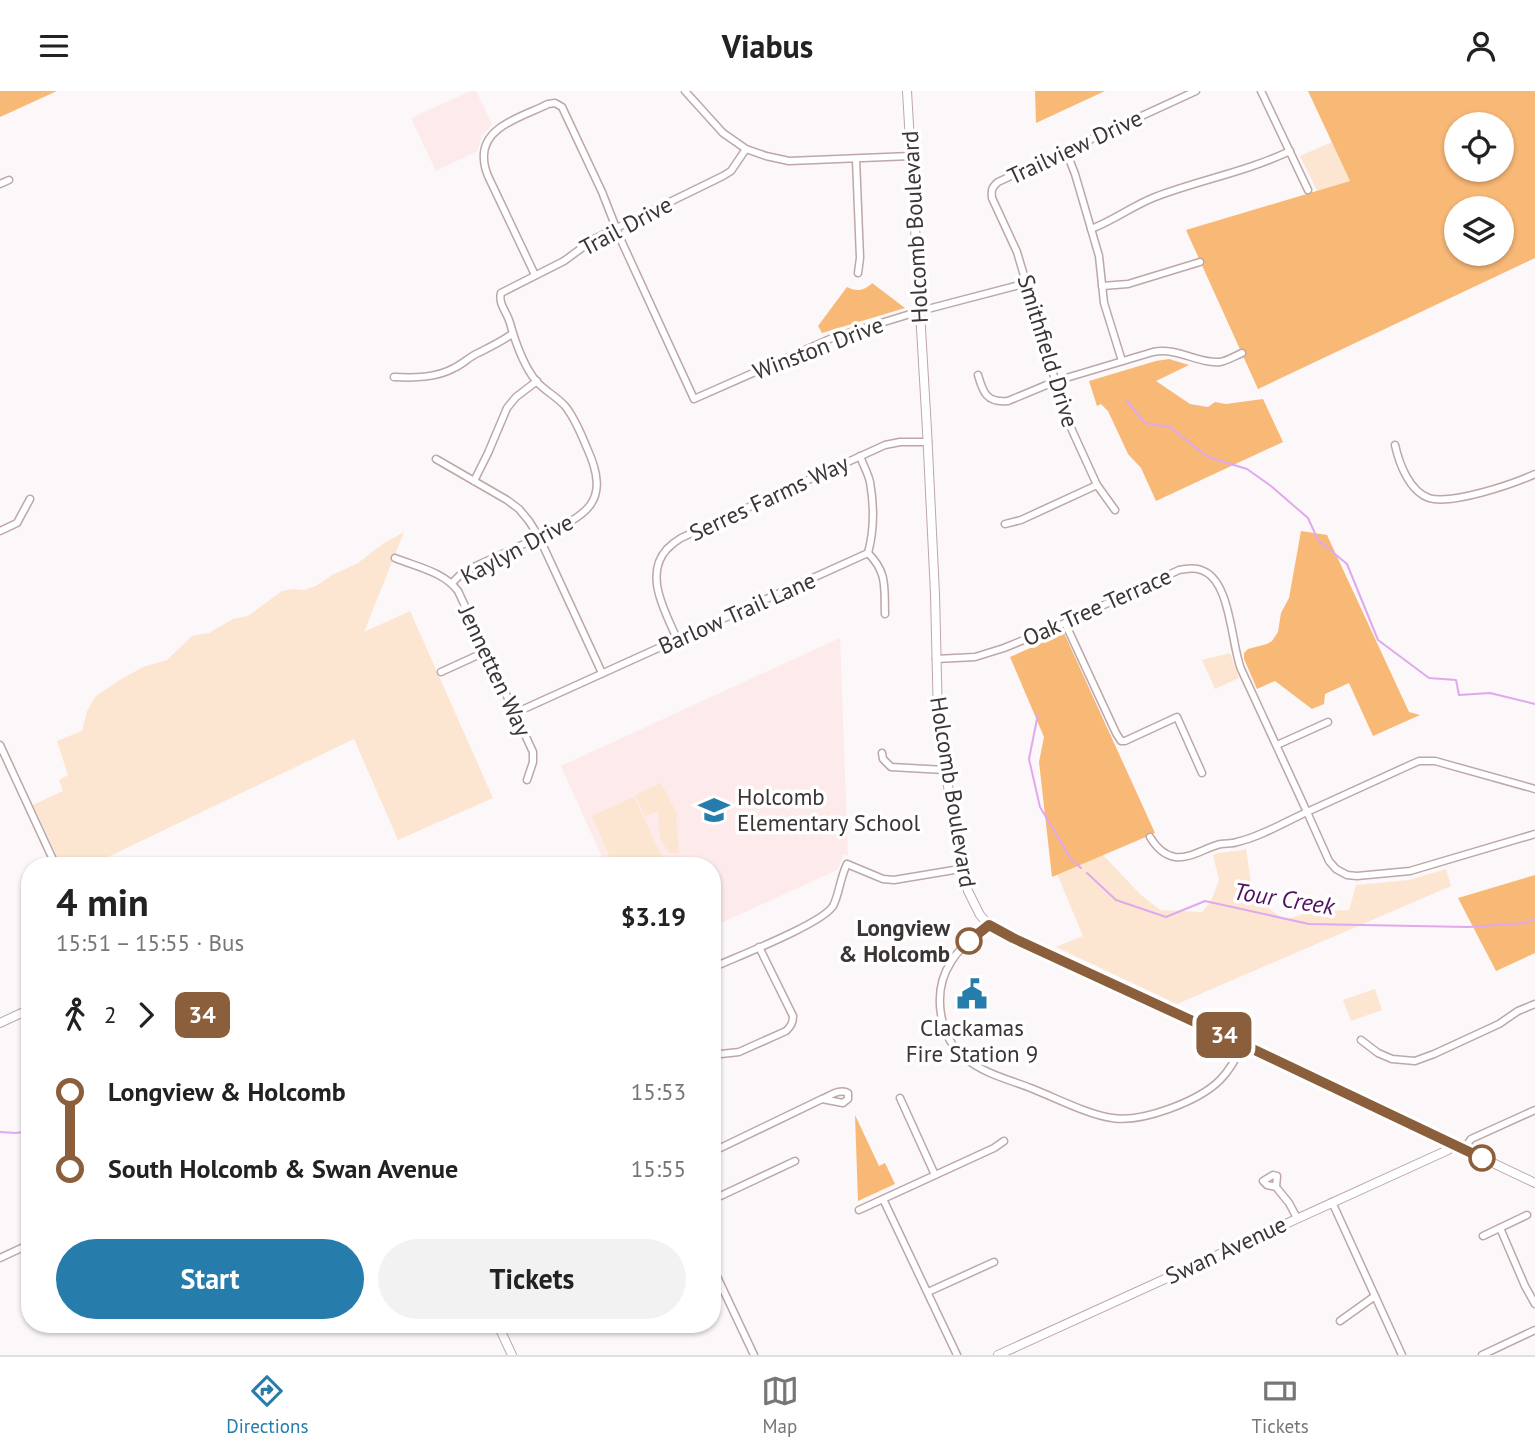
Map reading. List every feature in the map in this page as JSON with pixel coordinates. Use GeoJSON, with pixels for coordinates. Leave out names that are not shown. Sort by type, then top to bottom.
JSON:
{"type":"FeatureCollection","features":[{"type":"Feature","properties":{"kind":"street"},"geometry":{"type":"LineString","coordinates":[[685,91],[723,133],[746,149],[766,156],[789,161],[911,156]]}},
{"type":"Feature","properties":{"kind":"street","name":"Holcomb Boulevard"},"geometry":{"type":"LineString","coordinates":[[907,91],[928,442],[938,718],[963,867],[970,897],[980,915],[989,925],[1006,935],[1535,1183]]}},
{"type":"Feature","properties":{"kind":"street","name":"Trailview Drive"},"geometry":{"type":"LineString","coordinates":[[992,187],[1196,91]]}},
{"type":"Feature","properties":{"kind":"street"},"geometry":{"type":"LineString","coordinates":[[1261,91],[1308,190]]}},
{"type":"Feature","properties":{"kind":"street"},"geometry":{"type":"LineString","coordinates":[[535,275],[488,176],[484,161],[484,151],[492,134],[499,128],[548,104],[555,103],[562,107],[616,228]]}},
{"type":"Feature","properties":{"kind":"street","name":"Trail Drive"},"geometry":{"type":"LineString","coordinates":[[499,297],[504,291],[564,261],[594,239],[723,176],[731,171],[746,149]]}},
{"type":"Feature","properties":{"kind":"street"},"geometry":{"type":"LineString","coordinates":[[1066,151],[1101,264],[1104,303],[1122,361]]}},
{"type":"Feature","properties":{"kind":"street"},"geometry":{"type":"LineString","coordinates":[[1091,229],[1109,223],[1140,203],[1251,168],[1290,151]]}},
{"type":"Feature","properties":{"kind":"street"},"geometry":{"type":"LineString","coordinates":[[856,159],[860,258],[858,274]]}},
{"type":"Feature","properties":{"kind":"street"},"geometry":{"type":"LineString","coordinates":[[0,184],[9,180]]}},
{"type":"Feature","properties":{"kind":"street","name":"Smithfield Drive"},"geometry":{"type":"LineString","coordinates":[[992,187],[992,198],[1017,252],[1027,283],[1066,417],[1097,485],[1115,510]]}},
{"type":"Feature","properties":{"kind":"street","name":"Winston Drive"},"geometry":{"type":"LineString","coordinates":[[616,228],[694,398],[816,344],[920,311],[1027,283]]}},
{"type":"Feature","properties":{"kind":"street"},"geometry":{"type":"LineString","coordinates":[[1102,286],[1128,284],[1200,263]]}},
{"type":"Feature","properties":{"kind":"street","name":"Kaylyn Drive"},"geometry":{"type":"LineString","coordinates":[[452,583],[469,569],[574,521],[593,501],[598,485],[595,467],[572,415],[537,381],[512,334],[510,321],[499,297]]}},
{"type":"Feature","properties":{"kind":"street"},"geometry":{"type":"LineString","coordinates":[[394,377],[413,378],[447,372],[512,334]]}},
{"type":"Feature","properties":{"kind":"street"},"geometry":{"type":"LineString","coordinates":[[978,375],[984,393],[994,400],[1008,401],[1056,381],[1161,351],[1220,362],[1242,353]]}},
{"type":"Feature","properties":{"kind":"street"},"geometry":{"type":"LineString","coordinates":[[474,481],[508,408],[516,397],[537,381]]}},
{"type":"Feature","properties":{"kind":"street","name":"Serres Farms Way"},"geometry":{"type":"LineString","coordinates":[[677,639],[657,592],[656,578],[666,550],[681,538],[885,445],[928,442]]}},
{"type":"Feature","properties":{"kind":"street"},"geometry":{"type":"LineString","coordinates":[[1395,445],[1398,460],[1407,477],[1423,495],[1431,499],[1449,499],[1488,491],[1535,474]]}},
{"type":"Feature","properties":{"kind":"street"},"geometry":{"type":"LineString","coordinates":[[860,456],[871,492],[873,533],[868,553],[883,573],[885,614]]}},
{"type":"Feature","properties":{"kind":"street"},"geometry":{"type":"LineString","coordinates":[[436,459],[507,500],[529,521],[602,673]]}},
{"type":"Feature","properties":{"kind":"street"},"geometry":{"type":"LineString","coordinates":[[1005,524],[1021,520],[1097,485]]}},
{"type":"Feature","properties":{"kind":"street"},"geometry":{"type":"LineString","coordinates":[[0,531],[17,523],[30,499]]}},
{"type":"Feature","properties":{"kind":"street","name":"Barlow Trail Lane"},"geometry":{"type":"LineString","coordinates":[[515,713],[868,553]]}},
{"type":"Feature","properties":{"kind":"street","name":"Jennetten Way"},"geometry":{"type":"LineString","coordinates":[[395,558],[443,577],[452,583],[463,600],[533,753],[527,780]]}},
{"type":"Feature","properties":{"kind":"street","name":"Oak Tree Terrace"},"geometry":{"type":"LineString","coordinates":[[936,659],[988,654],[1065,623],[1179,570],[1201,569],[1216,581],[1221,590],[1237,658],[1329,861],[1336,869],[1347,875],[1357,876],[1410,871],[1535,834]]}},
{"type":"Feature","properties":{"kind":"street"},"geometry":{"type":"LineString","coordinates":[[1065,623],[1121,741],[1177,717],[1202,773]]}},
{"type":"Feature","properties":{"kind":"street"},"geometry":{"type":"LineString","coordinates":[[441,672],[487,651]]}},
{"type":"Feature","properties":{"kind":"street"},"geometry":{"type":"LineString","coordinates":[[1277,745],[1328,722]]}},
{"type":"Feature","properties":{"kind":"street"},"geometry":{"type":"LineString","coordinates":[[0,745],[53,857]]}},
{"type":"Feature","properties":{"kind":"street"},"geometry":{"type":"LineString","coordinates":[[882,753],[886,764],[895,768],[945,770]]}},
{"type":"Feature","properties":{"kind":"street"},"geometry":{"type":"LineString","coordinates":[[1150,837],[1159,850],[1173,857],[1183,857],[1221,844],[1246,840],[1410,765],[1426,761],[1435,761],[1535,789]]}},
{"type":"Feature","properties":{"kind":"street"},"geometry":{"type":"LineString","coordinates":[[721,964],[828,912],[836,898],[846,865],[883,879],[894,880],[963,867]]}},
{"type":"Feature","properties":{"kind":"street"},"geometry":{"type":"LineString","coordinates":[[989,925],[953,958],[944,978],[940,1003],[943,1024],[952,1044],[967,1060],[992,1073],[1101,1116],[1128,1119],[1157,1113],[1207,1090],[1222,1078],[1243,1044]]}},
{"type":"Feature","properties":{"kind":"street"},"geometry":{"type":"LineString","coordinates":[[721,1054],[739,1052],[786,1031],[793,1022],[793,1016],[759,947]]}},
{"type":"Feature","properties":{"kind":"street"},"geometry":{"type":"LineString","coordinates":[[1361,1040],[1392,1059],[1415,1061],[1499,1024],[1518,1011],[1535,1004]]}},
{"type":"Feature","properties":{"kind":"street"},"geometry":{"type":"LineString","coordinates":[[0,1023],[21,1013]]}},
{"type":"Feature","properties":{"kind":"street"},"geometry":{"type":"LineString","coordinates":[[900,1098],[935,1175]]}},
{"type":"Feature","properties":{"kind":"street"},"geometry":{"type":"LineString","coordinates":[[721,1148],[822,1099]]}},
{"type":"Feature","properties":{"kind":"street"},"geometry":{"type":"LineString","coordinates":[[1464,1149],[1471,1139],[1535,1110]]}},
{"type":"Feature","properties":{"kind":"street"},"geometry":{"type":"LineString","coordinates":[[859,1210],[995,1148],[1004,1141]]}},
{"type":"Feature","properties":{"kind":"street","name":"Swan Avenue"},"geometry":{"type":"LineString","coordinates":[[998,1355],[1448,1150],[1453,1144]]}},
{"type":"Feature","properties":{"kind":"street"},"geometry":{"type":"LineString","coordinates":[[721,1196],[795,1161]]}},
{"type":"Feature","properties":{"kind":"street"},"geometry":{"type":"LineString","coordinates":[[1276,1187],[1297,1218]]}},
{"type":"Feature","properties":{"kind":"street"},"geometry":{"type":"LineString","coordinates":[[883,1199],[957,1355]]}},
{"type":"Feature","properties":{"kind":"street"},"geometry":{"type":"LineString","coordinates":[[1332,1202],[1402,1355]]}},
{"type":"Feature","properties":{"kind":"street"},"geometry":{"type":"LineString","coordinates":[[1483,1236],[1527,1215]]}},
{"type":"Feature","properties":{"kind":"street"},"geometry":{"type":"LineString","coordinates":[[1500,1228],[1535,1304]]}},
{"type":"Feature","properties":{"kind":"street"},"geometry":{"type":"LineString","coordinates":[[0,1258],[21,1248]]}},
{"type":"Feature","properties":{"kind":"street"},"geometry":{"type":"LineString","coordinates":[[928,1292],[995,1262]]}},
{"type":"Feature","properties":{"kind":"street"},"geometry":{"type":"LineString","coordinates":[[721,1286],[754,1355]]}},
{"type":"Feature","properties":{"kind":"street"},"geometry":{"type":"LineString","coordinates":[[1340,1321],[1375,1296]]}},
{"type":"Feature","properties":{"kind":"street"},"geometry":{"type":"LineString","coordinates":[[1482,1355],[1535,1330]]}},
{"type":"Feature","properties":{"kind":"street"},"geometry":{"type":"LineString","coordinates":[[502,1333],[512,1355]]}},
{"type":"Feature","properties":{"kind":"shaded area"},"geometry":{"type":"Polygon","coordinates":[[[0,91],[57,91],[0,117],[0,91]]]}},
{"type":"Feature","properties":{"kind":"shaded area"},"geometry":{"type":"Polygon","coordinates":[[[476,91],[492,124],[482,136],[477,151],[436,171],[411,118],[476,91]]]}},
{"type":"Feature","properties":{"kind":"shaded area"},"geometry":{"type":"Polygon","coordinates":[[[1035,91],[1105,91],[1036,123],[1035,91]]]}},
{"type":"Feature","properties":{"kind":"shaded area"},"geometry":{"type":"Polygon","coordinates":[[[1308,91],[1535,91],[1535,258],[1258,389],[1186,230],[1350,181],[1308,91]]]}},
{"type":"Feature","properties":{"kind":"shaded area"},"geometry":{"type":"Polygon","coordinates":[[[1332,142],[1350,181],[1317,191],[1300,156],[1332,142]]]}},
{"type":"Feature","properties":{"kind":"shaded area"},"geometry":{"type":"Polygon","coordinates":[[[872,283],[905,308],[822,333],[818,326],[847,287],[860,290],[872,283]]]}},
{"type":"Feature","properties":{"kind":"shaded area"},"geometry":{"type":"Polygon","coordinates":[[[1169,359],[1189,365],[1156,381],[1190,404],[1208,407],[1215,402],[1226,404],[1263,399],[1283,442],[1156,501],[1141,468],[1128,454],[1108,411],[1101,404],[1097,406],[1089,381],[1169,359]]]}},
{"type":"Feature","properties":{"kind":"shaded area"},"geometry":{"type":"Polygon","coordinates":[[[1301,531],[1327,535],[1409,712],[1420,715],[1373,736],[1349,683],[1325,694],[1324,704],[1312,709],[1275,681],[1257,689],[1244,653],[1248,649],[1272,641],[1278,632],[1281,613],[1289,598],[1301,531]]]}},
{"type":"Feature","properties":{"kind":"shaded area"},"geometry":{"type":"Polygon","coordinates":[[[404,532],[364,632],[410,611],[493,798],[398,840],[354,739],[108,857],[58,857],[33,805],[63,791],[59,780],[68,775],[57,741],[82,731],[87,711],[96,696],[143,667],[167,660],[192,636],[209,633],[233,619],[248,616],[282,591],[304,590],[316,586],[358,563],[404,532]]]}},
{"type":"Feature","properties":{"kind":"shaded area"},"geometry":{"type":"Polygon","coordinates":[[[1064,633],[1155,833],[1052,877],[1039,762],[1044,737],[1010,657],[1064,633]]]}},
{"type":"Feature","properties":{"kind":"shaded area","name":"Holcomb Elementary School"},"geometry":{"type":"Polygon","coordinates":[[[840,638],[848,856],[844,854],[837,870],[721,923],[721,857],[602,857],[561,766],[840,638]]]}},
{"type":"Feature","properties":{"kind":"shaded area"},"geometry":{"type":"Polygon","coordinates":[[[1230,653],[1239,678],[1215,689],[1202,660],[1230,653]]]}},
{"type":"Feature","properties":{"kind":"shaded area"},"geometry":{"type":"Polygon","coordinates":[[[661,783],[676,812],[679,853],[669,853],[660,838],[658,811],[645,816],[635,795],[661,783]]]}},
{"type":"Feature","properties":{"kind":"shaded area"},"geometry":{"type":"Polygon","coordinates":[[[634,797],[662,857],[610,857],[592,816],[634,797]]]}},
{"type":"Feature","properties":{"kind":"shaded area"},"geometry":{"type":"Polygon","coordinates":[[[1246,849],[1253,897],[1285,920],[1309,912],[1349,910],[1356,885],[1409,880],[1446,869],[1451,886],[1177,1004],[1056,947],[1083,936],[1057,874],[1103,855],[1141,895],[1160,910],[1202,912],[1211,901],[1219,880],[1213,855],[1246,849]]]}},
{"type":"Feature","properties":{"kind":"shaded area"},"geometry":{"type":"Polygon","coordinates":[[[1535,875],[1535,953],[1496,971],[1458,898],[1535,875]]]}},
{"type":"Feature","properties":{"kind":"shaded area"},"geometry":{"type":"Polygon","coordinates":[[[1375,989],[1382,1010],[1351,1021],[1343,1000],[1375,989]]]}},
{"type":"Feature","properties":{"kind":"shaded area"},"geometry":{"type":"Polygon","coordinates":[[[855,1115],[879,1166],[885,1163],[895,1184],[858,1201],[855,1115]]]}},
{"type":"Feature","properties":{"kind":"waterway"},"geometry":{"type":"LineString","coordinates":[[1126,400],[1145,423],[1170,427],[1208,457],[1247,469],[1308,518],[1318,540],[1347,564],[1378,640],[1429,678],[1456,680],[1459,695],[1490,693],[1535,704]]}},
{"type":"Feature","properties":{"kind":"waterway","name":"Tour Creek"},"geometry":{"type":"LineString","coordinates":[[1038,714],[1029,759],[1040,807],[1071,859],[1081,868]]}},
{"type":"Feature","properties":{"kind":"waterway","name":"Tour Creek"},"geometry":{"type":"LineString","coordinates":[[1087,873],[1116,900],[1166,917],[1205,901],[1309,924],[1468,927],[1525,923],[1535,919]]}},
{"type":"Feature","properties":{"kind":"waterway"},"geometry":{"type":"LineString","coordinates":[[0,1132],[21,1132]]}},
{"type":"Feature","properties":{"kind":"bus line","name":"34"},"geometry":{"type":"LineString","coordinates":[[969,941],[989,925],[998,932],[1482,1158]]}},
{"type":"Feature","properties":{"kind":"place","name":"Holcomb Elementary School"},"geometry":{"type":"Point","coordinates":[714,810]}},
{"type":"Feature","properties":{"kind":"place","name":"Longview & Holcomb"},"geometry":{"type":"Point","coordinates":[969,941]}},
{"type":"Feature","properties":{"kind":"place","name":"Clackamas Fire Station 9"},"geometry":{"type":"Point","coordinates":[972,994]}}]}
